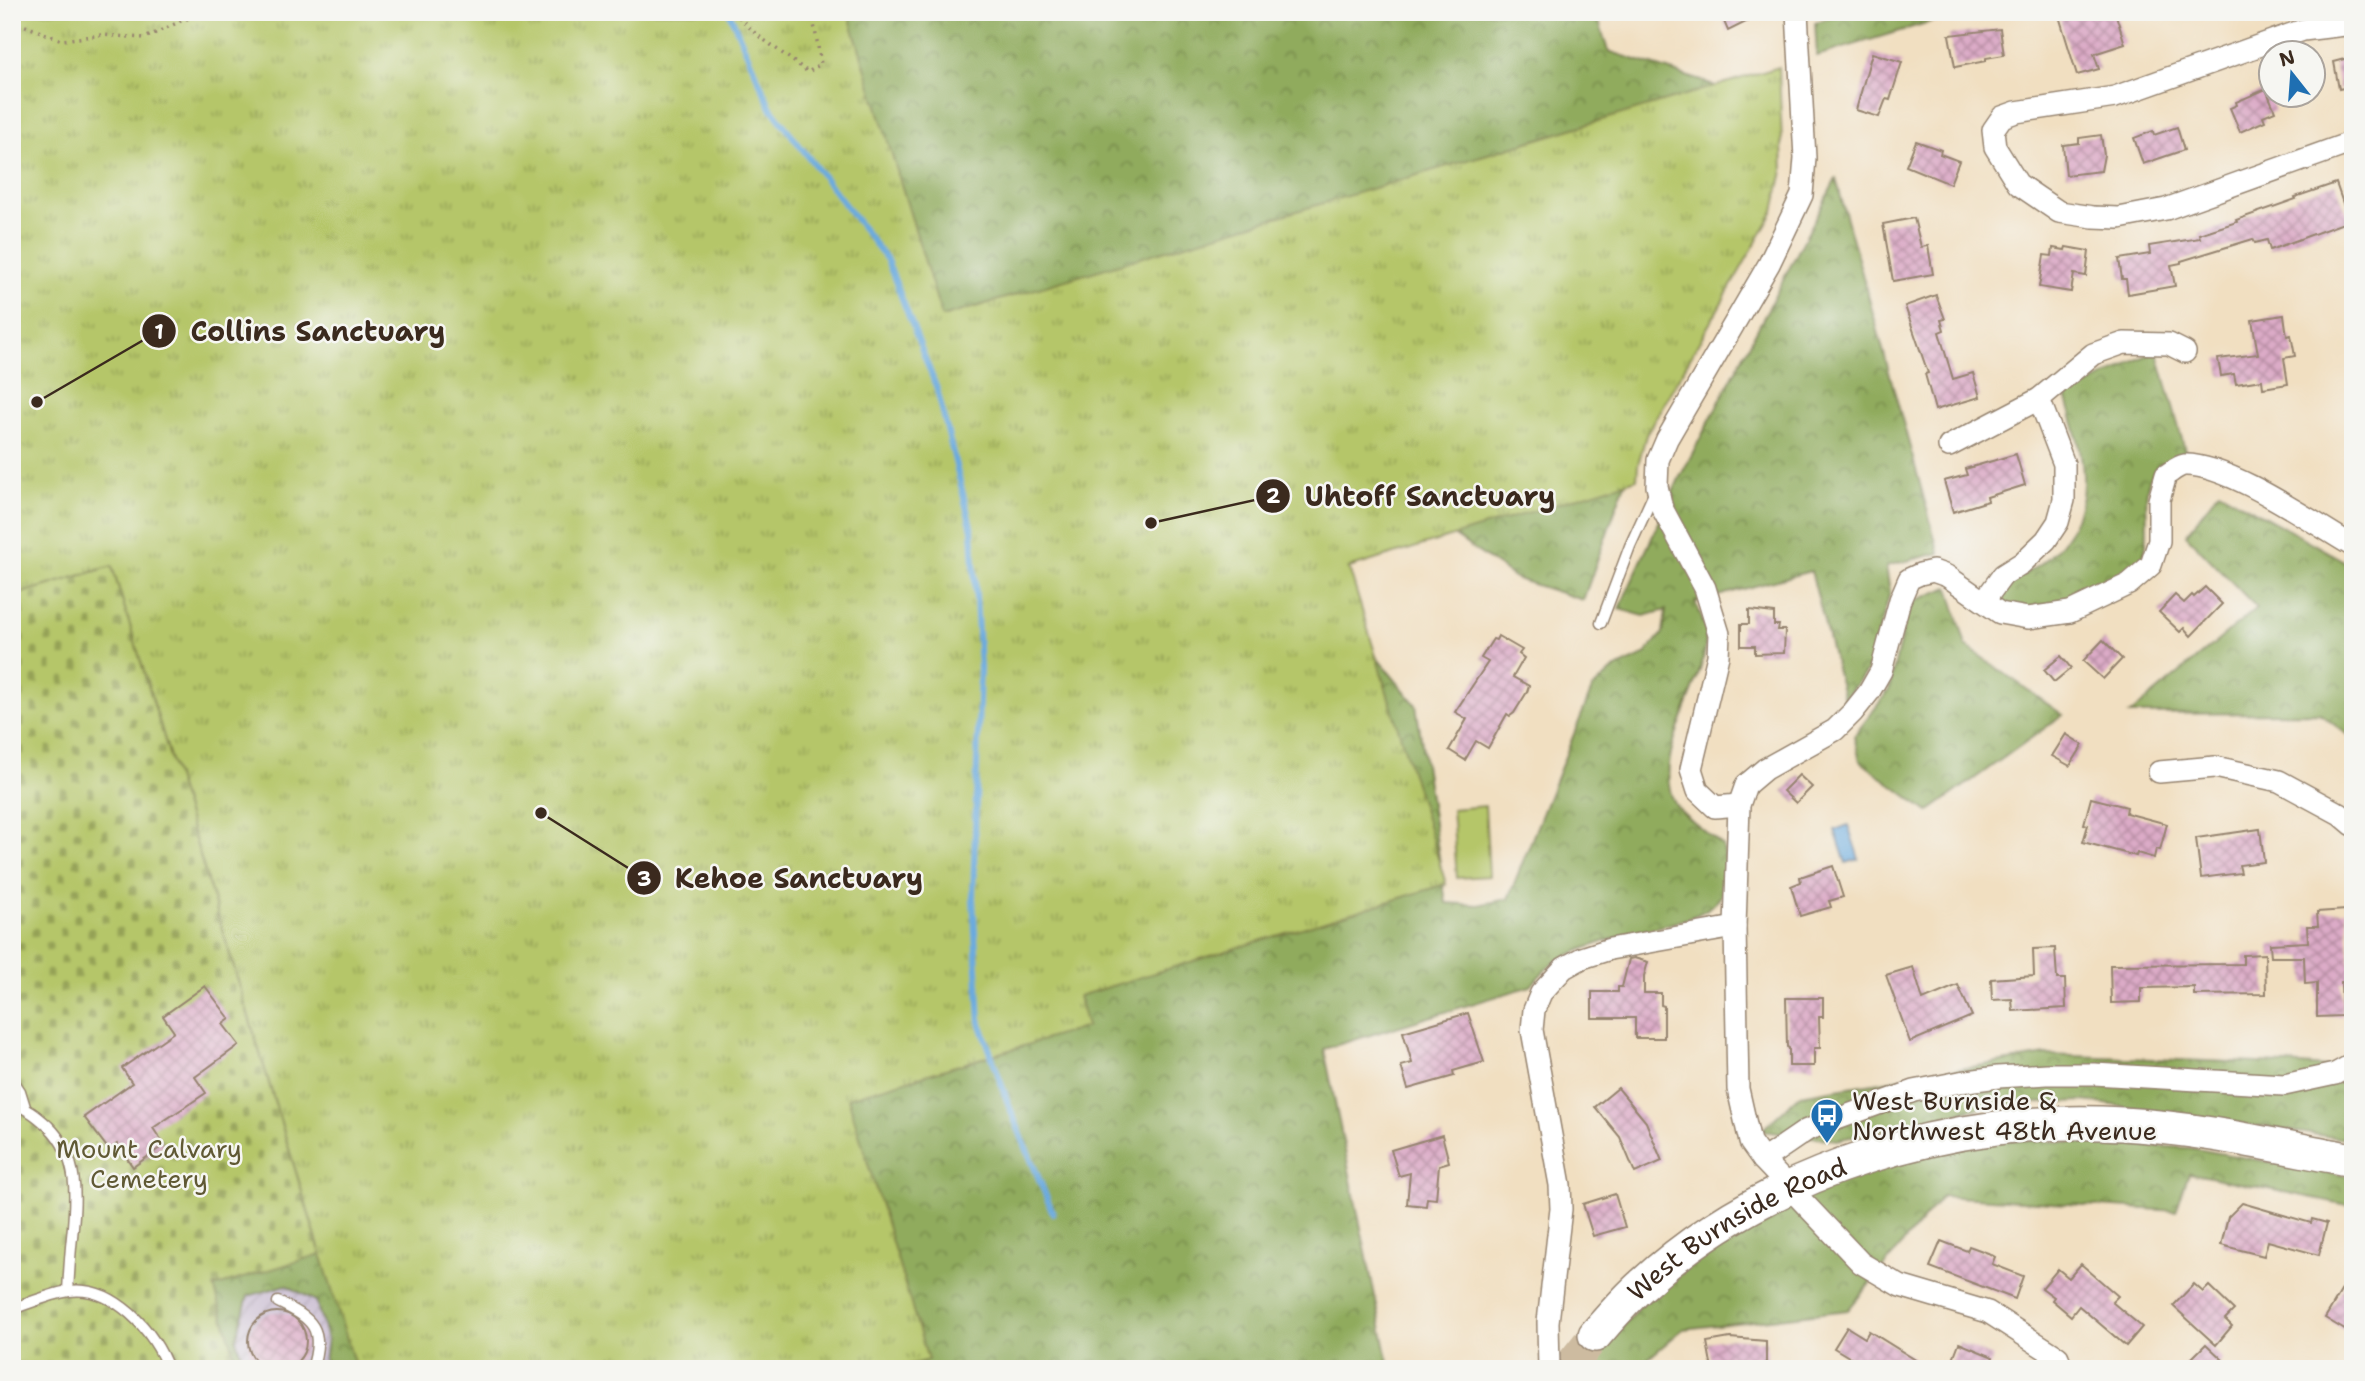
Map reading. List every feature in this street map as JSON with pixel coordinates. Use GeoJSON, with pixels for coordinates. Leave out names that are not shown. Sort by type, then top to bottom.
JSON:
{"type":"FeatureCollection","features":[{"type":"Feature","properties":{"kind":"main road","name":"West Burnside Road"},"geometry":{"type":"LineString","coordinates":[[1594,1335],[1642,1284],[1689,1247],[1756,1204],[1788,1187],[1889,1150],[1925,1141],[1970,1132],[2048,1123],[2123,1124],[2166,1128],[2352,1160]]}},
{"type":"Feature","properties":{"kind":"street"},"geometry":{"type":"LineString","coordinates":[[1739,806],[1715,807],[1698,791],[1691,769],[1718,656],[1719,634],[1706,588],[1662,508],[1657,486],[1658,460],[1667,439],[1769,264],[1802,195],[1805,158],[1797,12]]}},
{"type":"Feature","properties":{"kind":"street"},"geometry":{"type":"LineString","coordinates":[[2353,24],[2303,30],[2115,97],[2016,112],[2002,117],[1993,130],[1995,147],[2018,184],[2059,212],[2119,218],[2166,209],[2353,142]]}},
{"type":"Feature","properties":{"kind":"street"},"geometry":{"type":"LineString","coordinates":[[1949,446],[2039,399],[2093,354],[2124,343],[2169,344],[2185,352]]}},
{"type":"Feature","properties":{"kind":"street"},"geometry":{"type":"LineString","coordinates":[[1984,601],[2003,575],[2022,564],[2046,540],[2058,522],[2064,500],[2064,464],[2039,399]]}},
{"type":"Feature","properties":{"kind":"street"},"geometry":{"type":"LineString","coordinates":[[2061,1369],[2058,1357],[1988,1312],[1900,1286],[1861,1263],[1763,1160],[1750,1142],[1738,1089],[1735,927],[1739,806],[1746,785],[1765,769],[1835,730],[1869,692],[1881,671],[1900,600],[1909,579],[1933,571],[1947,576],[2000,613],[2028,618],[2070,612],[2129,584],[2151,565],[2159,541],[2159,500],[2166,475],[2182,465],[2209,469],[2237,478],[2353,546]]}},
{"type":"Feature","properties":{"kind":"street"},"geometry":{"type":"LineString","coordinates":[[2159,772],[2215,767],[2279,781],[2340,814],[2353,825]]}},
{"type":"Feature","properties":{"kind":"street"},"geometry":{"type":"LineString","coordinates":[[1549,1369],[1549,1311],[1561,1209],[1560,1185],[1532,1031],[1534,1010],[1541,993],[1564,968],[1582,958],[1610,949],[1735,927]]}},
{"type":"Feature","properties":{"kind":"street"},"geometry":{"type":"LineString","coordinates":[[1763,1160],[1807,1130],[1914,1091],[1960,1082],[1998,1077],[2082,1074],[2284,1085],[2335,1074],[2353,1064]]}},
{"type":"Feature","properties":{"kind":"lane"},"geometry":{"type":"LineString","coordinates":[[1601,623],[1630,546],[1657,486]]}},
{"type":"Feature","properties":{"kind":"lane"},"geometry":{"type":"LineString","coordinates":[[12,1079],[20,1091],[25,1107]]}},
{"type":"Feature","properties":{"kind":"lane"},"geometry":{"type":"LineString","coordinates":[[12,1104],[25,1107],[52,1130],[70,1161],[76,1180],[76,1215],[68,1291]]}},
{"type":"Feature","properties":{"kind":"lane"},"geometry":{"type":"LineString","coordinates":[[12,1309],[68,1291],[86,1291],[100,1295],[139,1322],[152,1336],[169,1369]]}},
{"type":"Feature","properties":{"kind":"lane"},"geometry":{"type":"LineString","coordinates":[[278,1302],[304,1314],[315,1330],[319,1351],[312,1369]]}},
{"type":"Feature","properties":{"kind":"path"},"geometry":{"type":"LineString","coordinates":[[12,21],[62,40],[103,35],[145,38],[206,12]]}},
{"type":"Feature","properties":{"kind":"path"},"geometry":{"type":"LineString","coordinates":[[734,12],[756,34],[808,72],[821,64],[814,24],[807,12]]}},
{"type":"Feature","properties":{"kind":"shaded area"},"geometry":{"type":"Polygon","coordinates":[[[321,1254],[356,1369],[239,1369],[214,1287],[321,1254]]]}},
{"type":"Feature","properties":{"kind":"green space"},"geometry":{"type":"Polygon","coordinates":[[[12,12],[1596,12],[1608,51],[1711,84],[1748,104],[1642,436],[1583,600],[1517,579],[1403,500],[1333,534],[1364,642],[1416,705],[1446,903],[1478,905],[1508,899],[1592,689],[1614,669],[1644,655],[1663,633],[1666,610],[1644,616],[1619,609],[1679,479],[1836,179],[1939,553],[1886,566],[1890,592],[1869,668],[1844,699],[1811,571],[1695,602],[1706,633],[1704,653],[1674,741],[1669,763],[1669,784],[1678,808],[1723,846],[1726,882],[1722,894],[1714,903],[1690,917],[1619,937],[1569,955],[1554,963],[1531,986],[1324,1049],[1390,1369],[323,1369],[327,1339],[316,1301],[286,1285],[248,1296],[236,1339],[246,1369],[184,1369],[12,991],[12,12]]]}},
{"type":"Feature","properties":{"kind":"green space"},"geometry":{"type":"Polygon","coordinates":[[[12,12],[848,12],[942,317],[1779,67],[1783,171],[1774,211],[1646,435],[1637,479],[1349,568],[1446,884],[1079,996],[1087,1027],[848,1098],[928,1360],[908,1365],[908,1369],[356,1369],[112,566],[12,596],[12,12]]]}},
{"type":"Feature","properties":{"kind":"green space"},"geometry":{"type":"Polygon","coordinates":[[[1849,12],[1963,12],[1817,56],[1815,22],[1849,12]]]}},
{"type":"Feature","properties":{"kind":"green space"},"geometry":{"type":"Polygon","coordinates":[[[2157,350],[2187,457],[2167,462],[2155,471],[2148,483],[2146,546],[2141,561],[2111,583],[2079,598],[2050,607],[2029,609],[1993,605],[2015,581],[2050,556],[2066,538],[2076,519],[2082,500],[2082,459],[2066,396],[2157,350]]]}},
{"type":"Feature","properties":{"kind":"green space"},"geometry":{"type":"Polygon","coordinates":[[[2219,491],[2353,566],[2353,739],[2319,713],[2130,714],[2257,608],[2186,535],[2219,491]]]}},
{"type":"Feature","properties":{"kind":"green space","name":"Mount Calvary Cemetery"},"geometry":{"type":"Polygon","coordinates":[[[112,566],[321,1254],[214,1287],[239,1369],[12,1369],[12,596],[112,566]]]}},
{"type":"Feature","properties":{"kind":"green space"},"geometry":{"type":"Polygon","coordinates":[[[1949,587],[1966,646],[2063,715],[1928,812],[1860,761],[1854,736],[1889,690],[1909,603],[1949,587]]]}},
{"type":"Feature","properties":{"kind":"green space"},"geometry":{"type":"Polygon","coordinates":[[[1485,806],[1489,876],[1457,878],[1452,809],[1485,806]]]}},
{"type":"Feature","properties":{"kind":"green space"},"geometry":{"type":"Polygon","coordinates":[[[2046,1055],[2353,1069],[2353,1133],[2339,1138],[2084,1101],[1992,1105],[1837,1140],[1761,1131],[1800,1095],[2046,1055]]]}},
{"type":"Feature","properties":{"kind":"green space"},"geometry":{"type":"Polygon","coordinates":[[[2001,1139],[2191,1148],[2353,1177],[2353,1206],[2189,1173],[2176,1211],[1942,1196],[1848,1310],[1683,1329],[1636,1369],[1586,1369],[1652,1292],[1782,1201],[1894,1159],[2001,1139]]]}},
{"type":"Feature","properties":{"kind":"water"},"geometry":{"type":"Polygon","coordinates":[[[1848,825],[1859,859],[1846,863],[1835,830],[1848,825]]]}},
{"type":"Feature","properties":{"kind":"building"},"geometry":{"type":"Polygon","coordinates":[[[1720,12],[1766,12],[1728,31],[1720,12]]]}},
{"type":"Feature","properties":{"kind":"building"},"geometry":{"type":"Polygon","coordinates":[[[2072,12],[2115,12],[2125,44],[2094,54],[2099,69],[2077,75],[2059,16],[2072,12]]]}},
{"type":"Feature","properties":{"kind":"building"},"geometry":{"type":"Polygon","coordinates":[[[2000,29],[2004,55],[1955,67],[1949,35],[2000,29]]]}},
{"type":"Feature","properties":{"kind":"building"},"geometry":{"type":"Polygon","coordinates":[[[1872,53],[1902,62],[1890,100],[1886,99],[1879,117],[1856,110],[1872,53]]]}},
{"type":"Feature","properties":{"kind":"building"},"geometry":{"type":"Polygon","coordinates":[[[2353,57],[2353,86],[2339,89],[2334,62],[2353,57]]]}},
{"type":"Feature","properties":{"kind":"building"},"geometry":{"type":"Polygon","coordinates":[[[2256,93],[2256,108],[2274,108],[2275,111],[2263,116],[2265,121],[2240,132],[2230,108],[2237,105],[2236,102],[2256,93]]]}},
{"type":"Feature","properties":{"kind":"building"},"geometry":{"type":"Polygon","coordinates":[[[2177,127],[2184,150],[2143,164],[2134,138],[2177,127]]]}},
{"type":"Feature","properties":{"kind":"building"},"geometry":{"type":"Polygon","coordinates":[[[2101,135],[2104,155],[2101,171],[2066,175],[2063,145],[2079,143],[2079,138],[2101,135]]]}},
{"type":"Feature","properties":{"kind":"building"},"geometry":{"type":"Polygon","coordinates":[[[1916,141],[1941,150],[1940,154],[1959,161],[1950,184],[1906,166],[1916,141]]]}},
{"type":"Feature","properties":{"kind":"building"},"geometry":{"type":"Polygon","coordinates":[[[2336,183],[2349,221],[2270,250],[2267,240],[2255,243],[2253,239],[2181,261],[2171,265],[2175,286],[2128,294],[2119,259],[2150,254],[2149,246],[2200,238],[2199,234],[2336,183]]]}},
{"type":"Feature","properties":{"kind":"building"},"geometry":{"type":"Polygon","coordinates":[[[1914,218],[1921,247],[1928,246],[1933,274],[1893,281],[1883,224],[1914,218]]]}},
{"type":"Feature","properties":{"kind":"building"},"geometry":{"type":"Polygon","coordinates":[[[2066,247],[2089,251],[2086,276],[2074,274],[2071,292],[2039,287],[2044,255],[2052,256],[2053,248],[2065,250],[2066,247]]]}},
{"type":"Feature","properties":{"kind":"building"},"geometry":{"type":"Polygon","coordinates":[[[1936,295],[1945,319],[1941,320],[1944,330],[1939,332],[1953,379],[1973,373],[1980,397],[1935,410],[1925,374],[1928,373],[1905,306],[1936,295]]]}},
{"type":"Feature","properties":{"kind":"building"},"geometry":{"type":"Polygon","coordinates":[[[2284,315],[2287,336],[2291,335],[2295,356],[2284,358],[2288,384],[2263,388],[2262,380],[2236,384],[2234,374],[2221,376],[2218,359],[2258,354],[2252,320],[2284,315]]]}},
{"type":"Feature","properties":{"kind":"building"},"geometry":{"type":"Polygon","coordinates":[[[2016,454],[2025,485],[1987,497],[1988,501],[1953,512],[1944,481],[1967,475],[1965,469],[2016,454]]]}},
{"type":"Feature","properties":{"kind":"building"},"geometry":{"type":"Polygon","coordinates":[[[2205,587],[2222,604],[2191,636],[2184,628],[2180,632],[2159,612],[2175,595],[2184,603],[2205,587]]]}},
{"type":"Feature","properties":{"kind":"building"},"geometry":{"type":"Polygon","coordinates":[[[1749,610],[1774,613],[1774,625],[1779,625],[1778,630],[1785,630],[1784,653],[1755,654],[1755,646],[1741,646],[1741,624],[1749,624],[1749,610]]]}},
{"type":"Feature","properties":{"kind":"building"},"geometry":{"type":"Polygon","coordinates":[[[1498,636],[1522,650],[1519,654],[1524,658],[1513,677],[1529,686],[1514,713],[1510,716],[1507,714],[1488,748],[1476,741],[1465,760],[1449,750],[1467,719],[1455,712],[1488,662],[1481,658],[1493,639],[1496,640],[1498,636]]]}},
{"type":"Feature","properties":{"kind":"building"},"geometry":{"type":"Polygon","coordinates":[[[2103,640],[2122,659],[2103,679],[2083,661],[2103,640]]]}},
{"type":"Feature","properties":{"kind":"building"},"geometry":{"type":"Polygon","coordinates":[[[2061,656],[2071,668],[2054,682],[2044,670],[2061,656]]]}},
{"type":"Feature","properties":{"kind":"building"},"geometry":{"type":"Polygon","coordinates":[[[2066,734],[2083,745],[2070,766],[2052,756],[2066,734]]]}},
{"type":"Feature","properties":{"kind":"building"},"geometry":{"type":"Polygon","coordinates":[[[1799,775],[1812,787],[1796,803],[1783,791],[1799,775]]]}},
{"type":"Feature","properties":{"kind":"building"},"geometry":{"type":"Polygon","coordinates":[[[2091,798],[2127,807],[2126,813],[2167,824],[2160,850],[2156,849],[2154,858],[2083,842],[2088,825],[2084,824],[2091,798]]]}},
{"type":"Feature","properties":{"kind":"building"},"geometry":{"type":"Polygon","coordinates":[[[2260,829],[2264,862],[2239,865],[2241,873],[2201,878],[2196,838],[2260,829]]]}},
{"type":"Feature","properties":{"kind":"building"},"geometry":{"type":"Polygon","coordinates":[[[1833,866],[1843,897],[1829,901],[1831,907],[1800,916],[1791,886],[1801,882],[1800,877],[1833,866]]]}},
{"type":"Feature","properties":{"kind":"building"},"geometry":{"type":"Polygon","coordinates":[[[2346,910],[2351,982],[2341,982],[2342,1016],[2317,1017],[2317,983],[2305,984],[2304,957],[2271,957],[2270,944],[2308,942],[2307,926],[2318,926],[2317,912],[2346,910]]]}},
{"type":"Feature","properties":{"kind":"building"},"geometry":{"type":"Polygon","coordinates":[[[2055,948],[2057,979],[2065,979],[2066,1008],[2013,1011],[2012,999],[1992,1000],[1991,979],[2034,976],[2033,949],[2055,948]]]}},
{"type":"Feature","properties":{"kind":"building"},"geometry":{"type":"Polygon","coordinates":[[[2265,954],[2266,994],[2194,995],[2194,987],[2141,988],[2141,1002],[2111,1003],[2110,965],[2243,964],[2243,955],[2265,954]]]}},
{"type":"Feature","properties":{"kind":"building"},"geometry":{"type":"Polygon","coordinates":[[[1629,959],[1648,962],[1644,976],[1644,993],[1661,993],[1661,1005],[1664,1006],[1664,1038],[1635,1038],[1635,1018],[1592,1018],[1592,992],[1618,992],[1618,987],[1622,987],[1629,959]]]}},
{"type":"Feature","properties":{"kind":"building"},"geometry":{"type":"Polygon","coordinates":[[[1913,967],[1923,1000],[1958,985],[1972,1016],[1910,1042],[1886,975],[1913,967]]]}},
{"type":"Feature","properties":{"kind":"building"},"geometry":{"type":"Polygon","coordinates":[[[205,986],[230,1019],[223,1024],[239,1045],[195,1077],[206,1093],[153,1128],[164,1145],[133,1167],[117,1144],[109,1150],[84,1117],[132,1083],[122,1068],[174,1032],[163,1016],[205,986]]]}},
{"type":"Feature","properties":{"kind":"building"},"geometry":{"type":"Polygon","coordinates":[[[1786,998],[1823,998],[1823,1017],[1819,1017],[1820,1048],[1814,1048],[1814,1066],[1789,1066],[1786,998]]]}},
{"type":"Feature","properties":{"kind":"building"},"geometry":{"type":"Polygon","coordinates":[[[1468,1013],[1484,1062],[1453,1071],[1454,1076],[1408,1089],[1401,1066],[1412,1063],[1403,1032],[1468,1013]]]}},
{"type":"Feature","properties":{"kind":"building"},"geometry":{"type":"Polygon","coordinates":[[[1618,1088],[1646,1122],[1662,1161],[1635,1173],[1620,1137],[1595,1107],[1618,1088]]]}},
{"type":"Feature","properties":{"kind":"building"},"geometry":{"type":"Polygon","coordinates":[[[1442,1135],[1449,1162],[1439,1165],[1436,1199],[1427,1198],[1426,1206],[1407,1204],[1410,1173],[1399,1176],[1391,1150],[1442,1135]]]}},
{"type":"Feature","properties":{"kind":"building"},"geometry":{"type":"Polygon","coordinates":[[[1615,1194],[1625,1227],[1593,1236],[1583,1204],[1615,1194]]]}},
{"type":"Feature","properties":{"kind":"building"},"geometry":{"type":"Polygon","coordinates":[[[2242,1203],[2311,1223],[2312,1219],[2327,1223],[2319,1255],[2268,1241],[2264,1256],[2221,1245],[2228,1217],[2242,1203]]]}},
{"type":"Feature","properties":{"kind":"building"},"geometry":{"type":"Polygon","coordinates":[[[1941,1241],[1967,1251],[1969,1246],[1988,1253],[1995,1257],[1992,1264],[2023,1276],[2015,1299],[1930,1267],[1941,1241]]]}},
{"type":"Feature","properties":{"kind":"building"},"geometry":{"type":"Polygon","coordinates":[[[2081,1264],[2118,1296],[2112,1302],[2142,1327],[2126,1346],[2079,1306],[2071,1316],[2042,1288],[2058,1269],[2069,1278],[2081,1264]]]}},
{"type":"Feature","properties":{"kind":"building"},"geometry":{"type":"Polygon","coordinates":[[[2353,1271],[2353,1335],[2325,1318],[2353,1271]]]}},
{"type":"Feature","properties":{"kind":"building"},"geometry":{"type":"Polygon","coordinates":[[[2194,1284],[2203,1292],[2209,1286],[2234,1310],[2225,1319],[2232,1326],[2216,1345],[2173,1306],[2194,1284]]]}},
{"type":"Feature","properties":{"kind":"building"},"geometry":{"type":"Polygon","coordinates":[[[277,1312],[298,1320],[306,1341],[298,1362],[277,1370],[256,1362],[248,1341],[256,1320],[277,1312]]]}},
{"type":"Feature","properties":{"kind":"building"},"geometry":{"type":"Polygon","coordinates":[[[1847,1327],[1865,1338],[1869,1331],[1930,1369],[1869,1369],[1834,1348],[1847,1327]]]}},
{"type":"Feature","properties":{"kind":"building"},"geometry":{"type":"Polygon","coordinates":[[[1730,1338],[1766,1341],[1766,1369],[1712,1369],[1707,1342],[1730,1338]]]}},
{"type":"Feature","properties":{"kind":"building"},"geometry":{"type":"Polygon","coordinates":[[[1959,1343],[1993,1357],[1989,1369],[1949,1369],[1959,1343]]]}},
{"type":"Feature","properties":{"kind":"building"},"geometry":{"type":"Polygon","coordinates":[[[2206,1344],[2223,1360],[2214,1369],[2181,1369],[2206,1344]]]}},
{"type":"Feature","properties":{"kind":"waterway"},"geometry":{"type":"LineString","coordinates":[[729,12],[771,108],[887,260],[937,389],[972,530],[980,667],[973,898],[980,1022],[1009,1106],[1053,1213]]}},
{"type":"Feature","properties":{"kind":"tunnel"},"geometry":{"type":"LineString","coordinates":[[1568,1369],[1595,1335]]}},
{"type":"Feature","properties":{"kind":"place","name":"Collins Sanctuary"},"geometry":{"type":"Point","coordinates":[37,402]}},
{"type":"Feature","properties":{"kind":"place","name":"Uhtoff Sanctuary"},"geometry":{"type":"Point","coordinates":[1151,523]}},
{"type":"Feature","properties":{"kind":"place","name":"Kehoe Sanctuary"},"geometry":{"type":"Point","coordinates":[541,813]}},
{"type":"Feature","properties":{"kind":"place","name":"West Burnside & Northwest 48th Avenue"},"geometry":{"type":"Point","coordinates":[1827,1145]}}]}
